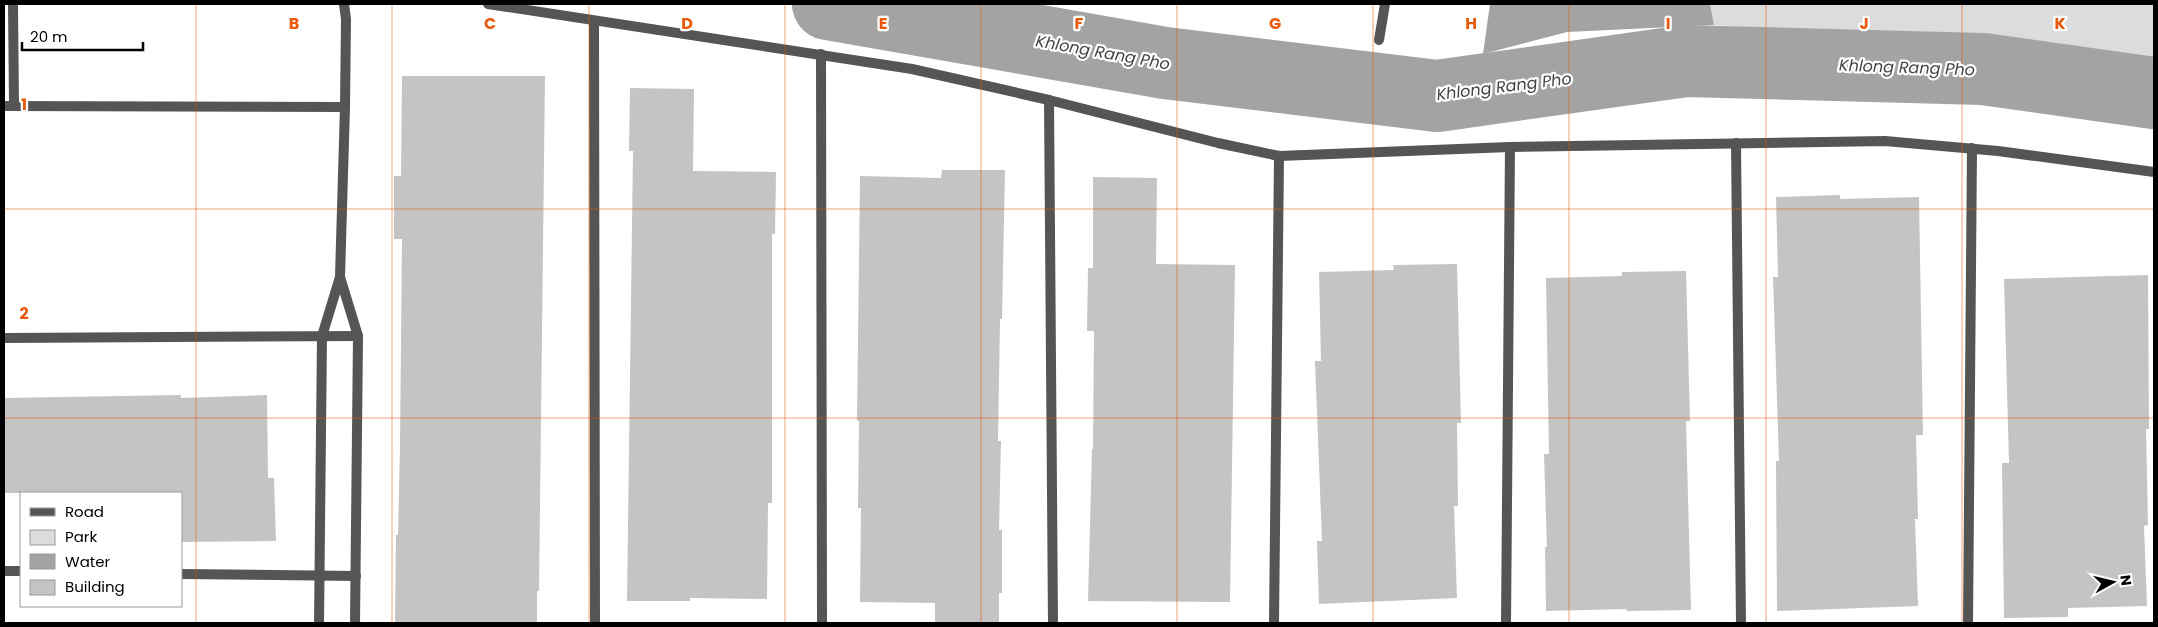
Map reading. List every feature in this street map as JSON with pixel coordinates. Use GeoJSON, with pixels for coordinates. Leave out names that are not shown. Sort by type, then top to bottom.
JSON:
{"type":"FeatureCollection","features":[{"type":"Feature","properties":{"kind":"street"},"geometry":{"type":"LineString","coordinates":[[13,4],[9,106],[345,107]]}},
{"type":"Feature","properties":{"kind":"street"},"geometry":{"type":"LineString","coordinates":[[319,623],[322,336],[340,277],[345,107],[346,19],[344,4]]}},
{"type":"Feature","properties":{"kind":"street"},"geometry":{"type":"LineString","coordinates":[[488,4],[594,22],[821,54],[912,69],[1279,156],[1510,147],[1885,141],[1972,148],[2154,172]]}},
{"type":"Feature","properties":{"kind":"street"},"geometry":{"type":"LineString","coordinates":[[1379,40],[1385,4]]}},
{"type":"Feature","properties":{"kind":"street"},"geometry":{"type":"LineString","coordinates":[[594,22],[596,623]]}},
{"type":"Feature","properties":{"kind":"street"},"geometry":{"type":"LineString","coordinates":[[821,54],[822,623]]}},
{"type":"Feature","properties":{"kind":"street"},"geometry":{"type":"LineString","coordinates":[[1049,100],[1053,623]]}},
{"type":"Feature","properties":{"kind":"street"},"geometry":{"type":"LineString","coordinates":[[1736,142],[1741,623]]}},
{"type":"Feature","properties":{"kind":"street"},"geometry":{"type":"LineString","coordinates":[[1506,623],[1510,147]]}},
{"type":"Feature","properties":{"kind":"street"},"geometry":{"type":"LineString","coordinates":[[1968,623],[1972,148]]}},
{"type":"Feature","properties":{"kind":"street"},"geometry":{"type":"LineString","coordinates":[[1274,623],[1279,156]]}},
{"type":"Feature","properties":{"kind":"street"},"geometry":{"type":"LineString","coordinates":[[340,277],[358,336],[355,623]]}},
{"type":"Feature","properties":{"kind":"street"},"geometry":{"type":"LineString","coordinates":[[4,338],[358,336]]}},
{"type":"Feature","properties":{"kind":"street"},"geometry":{"type":"LineString","coordinates":[[4,571],[20,571]]}},
{"type":"Feature","properties":{"kind":"street"},"geometry":{"type":"LineString","coordinates":[[182,574],[356,576]]}},
{"type":"Feature","properties":{"kind":"green space"},"geometry":{"type":"Polygon","coordinates":[[[1710,4],[2154,4],[2154,63],[2074,46],[1714,25],[1710,4]]]}},
{"type":"Feature","properties":{"kind":"water"},"geometry":{"type":"Polygon","coordinates":[[[1490,4],[1710,4],[1714,25],[1567,32],[1483,54],[1490,4]]]}},
{"type":"Feature","properties":{"kind":"building"},"geometry":{"type":"Polygon","coordinates":[[[402,76],[545,76],[539,591],[537,591],[537,623],[395,623],[400,446],[402,239],[394,239],[394,176],[401,176],[402,76]]]}},
{"type":"Feature","properties":{"kind":"building"},"geometry":{"type":"Polygon","coordinates":[[[630,88],[694,89],[693,171],[776,172],[775,234],[772,234],[772,503],[768,503],[767,599],[690,598],[690,601],[627,601],[633,151],[629,151],[630,88]]]}},
{"type":"Feature","properties":{"kind":"building"},"geometry":{"type":"Polygon","coordinates":[[[942,170],[1005,170],[998,441],[1001,441],[999,530],[1002,530],[1002,593],[999,593],[999,623],[935,623],[935,603],[860,602],[861,508],[858,508],[859,421],[857,421],[860,176],[941,178],[942,170]]]}},
{"type":"Feature","properties":{"kind":"building"},"geometry":{"type":"Polygon","coordinates":[[[1093,177],[1157,178],[1156,264],[1235,265],[1230,602],[1088,601],[1093,449],[1094,331],[1087,331],[1088,268],[1093,268],[1093,177]]]}},
{"type":"Feature","properties":{"kind":"building"},"geometry":{"type":"Polygon","coordinates":[[[1840,195],[1840,199],[1919,197],[1923,435],[1916,435],[1918,519],[1915,519],[1918,606],[1777,611],[1776,461],[1779,461],[1773,277],[1778,277],[1776,197],[1840,195]]]}},
{"type":"Feature","properties":{"kind":"building"},"geometry":{"type":"Polygon","coordinates":[[[1457,264],[1461,423],[1457,423],[1458,506],[1454,506],[1457,598],[1319,604],[1317,541],[1322,541],[1315,361],[1321,361],[1319,272],[1394,270],[1393,265],[1457,264]]]}},
{"type":"Feature","properties":{"kind":"building"},"geometry":{"type":"Polygon","coordinates":[[[1686,271],[1690,421],[1686,421],[1691,610],[1546,611],[1545,547],[1547,547],[1544,454],[1549,454],[1546,278],[1622,276],[1622,272],[1686,271]]]}},
{"type":"Feature","properties":{"kind":"building"},"geometry":{"type":"Polygon","coordinates":[[[2148,275],[2149,429],[2146,429],[2148,525],[2144,526],[2147,606],[2068,608],[2068,617],[2004,618],[2002,463],[2009,463],[2004,279],[2148,275]]]}},
{"type":"Feature","properties":{"kind":"building"},"geometry":{"type":"Polygon","coordinates":[[[181,395],[181,398],[267,395],[268,478],[274,478],[276,541],[182,542],[182,492],[4,493],[4,398],[181,395]]]}},
{"type":"Feature","properties":{"kind":"waterway","name":"Khlong Rang Pho"},"geometry":{"type":"LineString","coordinates":[[828,4],[1165,63],[1437,96],[1686,61],[1983,69],[2154,93]]}}]}
